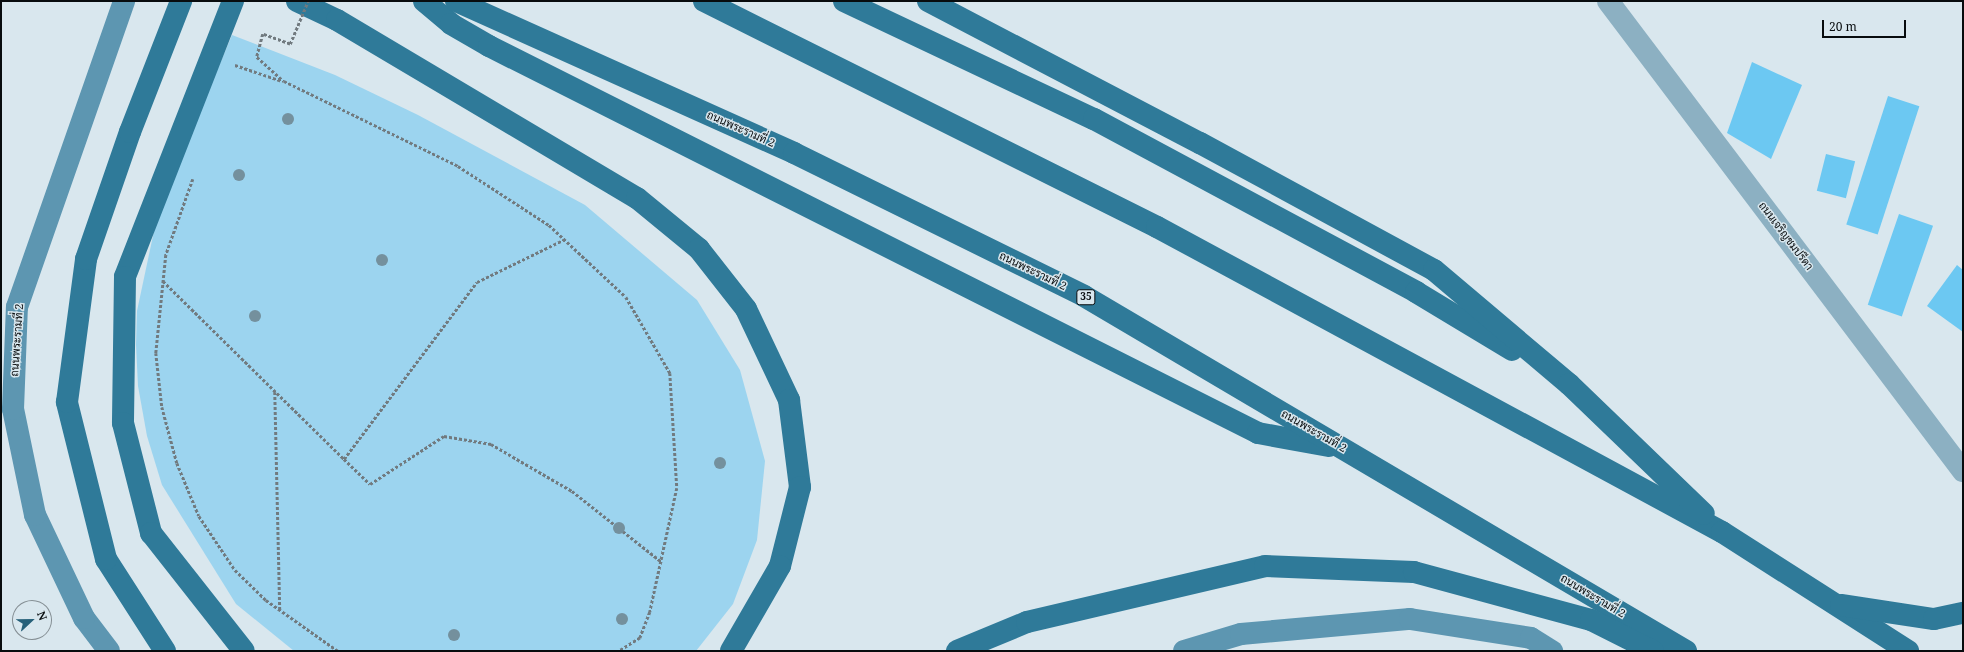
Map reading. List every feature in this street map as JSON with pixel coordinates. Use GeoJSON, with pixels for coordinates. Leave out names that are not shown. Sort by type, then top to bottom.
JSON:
{"type":"FeatureCollection","features":[{"type":"Feature","properties":{"kind":"highway"},"geometry":{"type":"LineString","coordinates":[[165,651],[106,559],[67,402],[86,259],[130,132],[181,1]]}},
{"type":"Feature","properties":{"kind":"highway"},"geometry":{"type":"LineString","coordinates":[[233,1],[125,277],[123,423],[151,533],[244,651]]}},
{"type":"Feature","properties":{"kind":"highway"},"geometry":{"type":"LineString","coordinates":[[298,1],[337,20],[637,198],[699,249],[746,309],[789,400],[800,487],[780,566],[731,651]]}},
{"type":"Feature","properties":{"kind":"highway"},"geometry":{"type":"LineString","coordinates":[[424,1],[451,24],[489,46],[1258,433],[1344,449]]}},
{"type":"Feature","properties":{"kind":"highway","name":"ถนนพระรามที่ 2"},"geometry":{"type":"LineString","coordinates":[[456,1],[794,153],[1084,296],[1686,651]]}},
{"type":"Feature","properties":{"kind":"highway"},"geometry":{"type":"LineString","coordinates":[[704,1],[1157,227],[1722,532],[1908,651]]}},
{"type":"Feature","properties":{"kind":"highway"},"geometry":{"type":"LineString","coordinates":[[844,1],[1094,118],[1416,292],[1569,384]]}},
{"type":"Feature","properties":{"kind":"highway"},"geometry":{"type":"LineString","coordinates":[[928,1],[1193,139],[1434,270],[1569,384],[1722,532]]}},
{"type":"Feature","properties":{"kind":"highway"},"geometry":{"type":"LineString","coordinates":[[957,651],[1027,622],[1265,566],[1414,572],[1592,620],[1653,651]]}},
{"type":"Feature","properties":{"kind":"highway"},"geometry":{"type":"LineString","coordinates":[[1834,603],[1934,619],[1963,613]]}},
{"type":"Feature","properties":{"kind":"main road","name":"ถนนพระรามที่ 2"},"geometry":{"type":"LineString","coordinates":[[109,651],[84,618],[35,515],[13,409],[17,307],[124,1]]}},
{"type":"Feature","properties":{"kind":"main road"},"geometry":{"type":"LineString","coordinates":[[1184,651],[1241,634],[1410,620],[1531,638],[1552,651]]}},
{"type":"Feature","properties":{"kind":"street","name":"ถนนเจริญชมปรีดา"},"geometry":{"type":"LineString","coordinates":[[1608,1],[1963,471]]}},
{"type":"Feature","properties":{"kind":"path"},"geometry":{"type":"LineString","coordinates":[[284,81],[257,57],[263,34],[290,44],[308,1]]}},
{"type":"Feature","properties":{"kind":"path"},"geometry":{"type":"LineString","coordinates":[[232,72],[234,64],[284,81],[458,166],[549,225],[565,238],[626,297],[670,373],[677,488],[650,612],[640,638],[619,651]]}},
{"type":"Feature","properties":{"kind":"path"},"geometry":{"type":"LineString","coordinates":[[195,175],[166,255],[162,281],[156,353],[162,407],[177,463],[199,516],[235,570],[266,600],[338,651]]}},
{"type":"Feature","properties":{"kind":"path"},"geometry":{"type":"LineString","coordinates":[[344,459],[476,282],[565,238]]}},
{"type":"Feature","properties":{"kind":"path"},"geometry":{"type":"LineString","coordinates":[[162,281],[370,484],[444,436],[492,444],[572,491],[662,562]]}},
{"type":"Feature","properties":{"kind":"path"},"geometry":{"type":"LineString","coordinates":[[275,392],[280,609]]}},
{"type":"Feature","properties":{"kind":"shaded area"},"geometry":{"type":"Polygon","coordinates":[[[232,35],[335,75],[418,115],[585,205],[697,300],[740,370],[765,461],[757,540],[733,604],[696,651],[294,651],[236,604],[162,485],[147,436],[138,386],[136,345],[137,311],[154,231],[185,146],[232,35]]]}},
{"type":"Feature","properties":{"kind":"building"},"geometry":{"type":"Polygon","coordinates":[[[1752,62],[1802,85],[1771,159],[1727,133],[1752,62]]]}},
{"type":"Feature","properties":{"kind":"building"},"geometry":{"type":"Polygon","coordinates":[[[1888,96],[1919,106],[1878,235],[1846,224],[1888,96]]]}},
{"type":"Feature","properties":{"kind":"building"},"geometry":{"type":"Polygon","coordinates":[[[1826,154],[1855,161],[1846,198],[1817,191],[1826,154]]]}},
{"type":"Feature","properties":{"kind":"building"},"geometry":{"type":"Polygon","coordinates":[[[1899,214],[1933,226],[1902,316],[1868,305],[1899,214]]]}},
{"type":"Feature","properties":{"kind":"building"},"geometry":{"type":"Polygon","coordinates":[[[1957,265],[1963,270],[1963,332],[1927,306],[1957,265]]]}}]}
